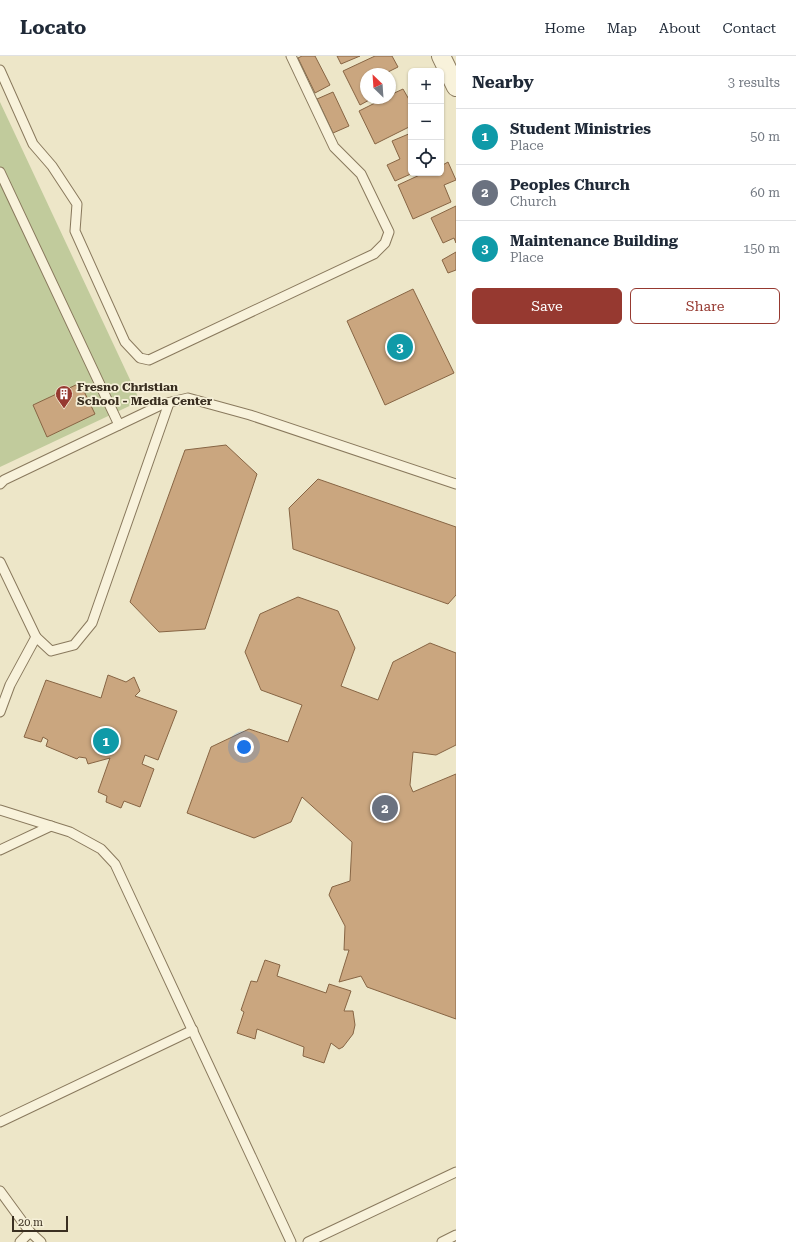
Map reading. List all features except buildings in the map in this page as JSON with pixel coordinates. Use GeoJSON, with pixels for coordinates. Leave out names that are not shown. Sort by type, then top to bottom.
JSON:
{"type":"FeatureCollection","features":[{"type":"Feature","properties":{"kind":"street"},"geometry":{"type":"LineString","coordinates":[[441,56],[456,88]]}},
{"type":"Feature","properties":{"kind":"lane"},"geometry":{"type":"LineString","coordinates":[[0,70],[33,144],[52,166],[77,204],[75,231],[125,342],[140,358],[149,360],[374,254],[385,243],[389,232],[361,174],[334,147],[291,56]]}},
{"type":"Feature","properties":{"kind":"lane"},"geometry":{"type":"LineString","coordinates":[[0,172],[119,425]]}},
{"type":"Feature","properties":{"kind":"lane"},"geometry":{"type":"LineString","coordinates":[[1,481],[119,425],[169,403],[188,398],[250,415],[456,484]]}},
{"type":"Feature","properties":{"kind":"lane"},"geometry":{"type":"LineString","coordinates":[[0,562],[36,638],[51,651],[74,646],[92,623],[169,403]]}},
{"type":"Feature","properties":{"kind":"lane"},"geometry":{"type":"LineString","coordinates":[[0,712],[10,685],[36,638]]}},
{"type":"Feature","properties":{"kind":"lane"},"geometry":{"type":"LineString","coordinates":[[0,810],[70,832],[100,849],[115,864],[291,1242]]}},
{"type":"Feature","properties":{"kind":"lane"},"geometry":{"type":"LineString","coordinates":[[0,850],[51,826]]}},
{"type":"Feature","properties":{"kind":"lane"},"geometry":{"type":"LineString","coordinates":[[0,1122],[193,1030]]}},
{"type":"Feature","properties":{"kind":"lane"},"geometry":{"type":"LineString","coordinates":[[308,1242],[456,1172]]}},
{"type":"Feature","properties":{"kind":"lane"},"geometry":{"type":"LineString","coordinates":[[0,1191],[30,1232],[42,1242]]}},
{"type":"Feature","properties":{"kind":"lane"},"geometry":{"type":"LineString","coordinates":[[20,1242],[30,1232]]}},
{"type":"Feature","properties":{"kind":"lane"},"geometry":{"type":"LineString","coordinates":[[442,1242],[456,1235]]}},
{"type":"Feature","properties":{"kind":"green space"},"geometry":{"type":"Polygon","coordinates":[[[0,102],[140,401],[0,467],[0,102]]]}},
{"type":"Feature","properties":{"kind":"place","name":"Maintenance Building"},"geometry":{"type":"Point","coordinates":[400,347]}},
{"type":"Feature","properties":{"kind":"place","name":"Fresno Christian School - Media Center"},"geometry":{"type":"Point","coordinates":[64,409]}},
{"type":"Feature","properties":{"kind":"place","name":"Student Ministries"},"geometry":{"type":"Point","coordinates":[106,741]}},
{"type":"Feature","properties":{"kind":"place","name":"Peoples Church"},"geometry":{"type":"Point","coordinates":[385,808]}}]}
